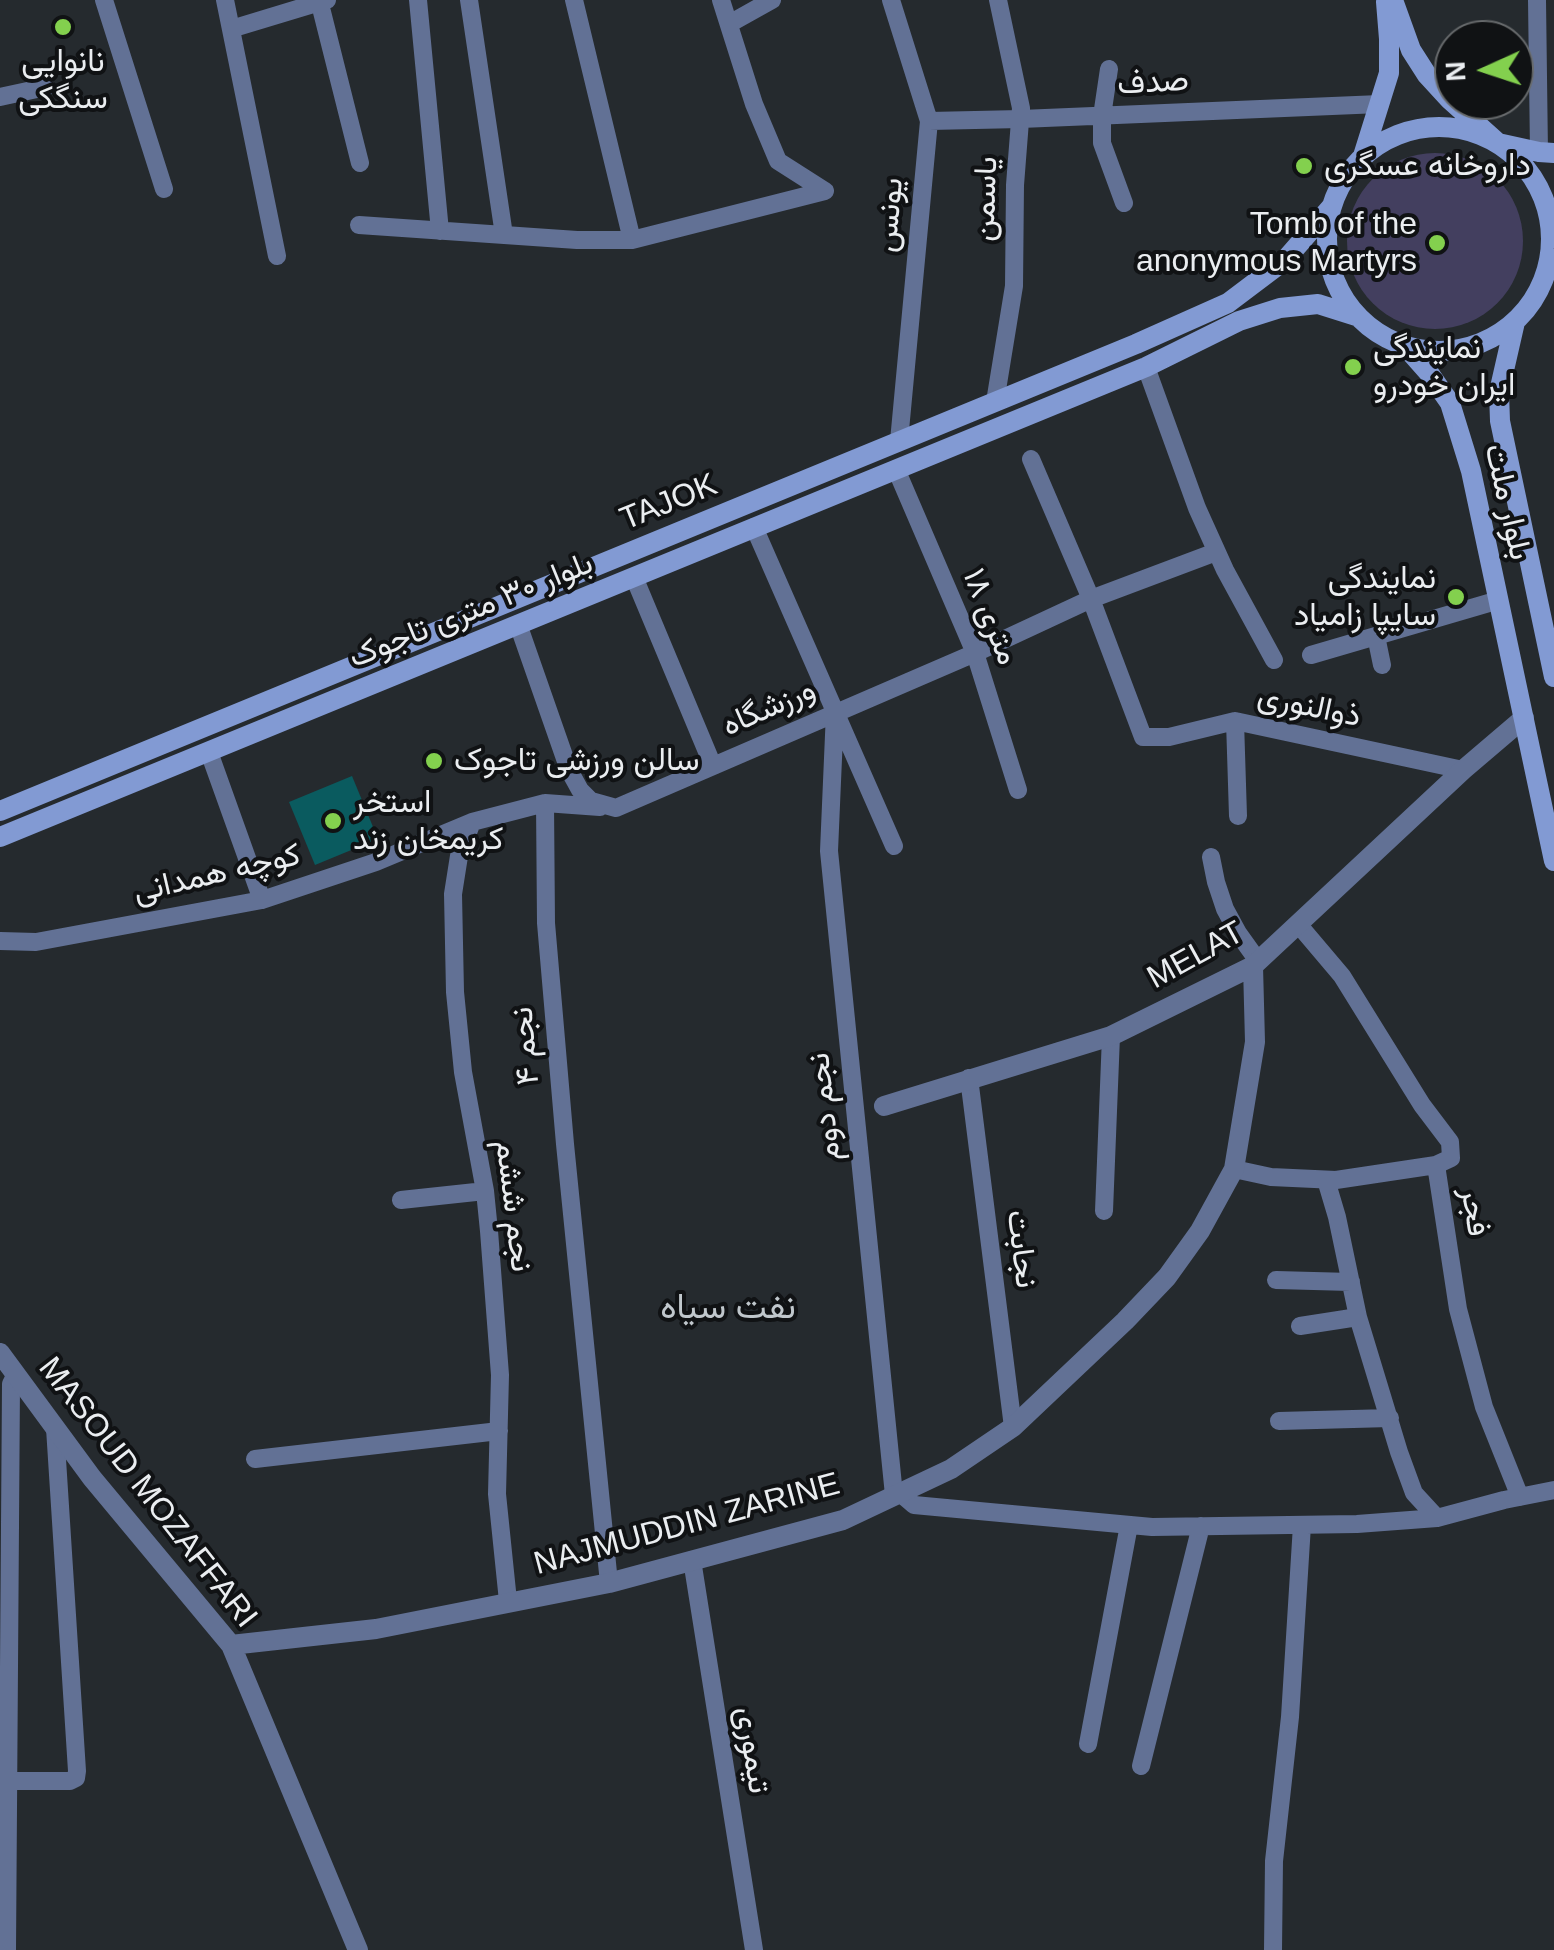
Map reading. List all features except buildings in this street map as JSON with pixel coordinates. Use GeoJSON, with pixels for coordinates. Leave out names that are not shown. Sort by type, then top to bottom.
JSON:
{"type":"FeatureCollection","features":[{"type":"Feature","properties":{"kind":"main road"},"geometry":{"type":"LineString","coordinates":[[1363,156],[1388,73],[1390,0]]}},
{"type":"Feature","properties":{"kind":"main road"},"geometry":{"type":"LineString","coordinates":[[1390,0],[1411,50],[1427,75],[1449,100],[1498,144],[1521,162],[1538,187],[1549,214],[1550,268],[1534,300],[1516,322],[1497,336],[1454,352],[1406,348],[1379,335],[1356,316],[1340,292],[1329,264],[1326,235],[1332,206],[1344,179],[1363,156],[1387,139],[1436,126],[1458,128],[1498,144],[1546,153]]}},
{"type":"Feature","properties":{"kind":"main road","name":"TAJOK"},"geometry":{"type":"LineString","coordinates":[[0,811],[1136,344],[1228,302],[1285,260],[1332,206]]}},
{"type":"Feature","properties":{"kind":"main road","name":"بلوار ۳۰ متری تاجوک"},"geometry":{"type":"LineString","coordinates":[[0,837],[1146,366],[1239,322],[1280,308],[1318,304],[1356,316]]}},
{"type":"Feature","properties":{"kind":"main road","name":"بلوار ملت"},"geometry":{"type":"LineString","coordinates":[[1516,322],[1499,392],[1500,421],[1554,676]]}},
{"type":"Feature","properties":{"kind":"main road","name":"بلوار ملت"},"geometry":{"type":"LineString","coordinates":[[1406,348],[1450,403],[1471,471],[1554,861]]}},
{"type":"Feature","properties":{"kind":"street"},"geometry":{"type":"LineString","coordinates":[[104,0],[164,189]]}},
{"type":"Feature","properties":{"kind":"street"},"geometry":{"type":"LineString","coordinates":[[225,0],[277,256]]}},
{"type":"Feature","properties":{"kind":"street"},"geometry":{"type":"LineString","coordinates":[[418,0],[440,231]]}},
{"type":"Feature","properties":{"kind":"street"},"geometry":{"type":"LineString","coordinates":[[469,0],[504,235]]}},
{"type":"Feature","properties":{"kind":"street"},"geometry":{"type":"LineString","coordinates":[[574,0],[632,240]]}},
{"type":"Feature","properties":{"kind":"street"},"geometry":{"type":"LineString","coordinates":[[359,226],[632,240],[826,191],[778,161],[754,104],[721,0]]}},
{"type":"Feature","properties":{"kind":"street"},"geometry":{"type":"LineString","coordinates":[[728,24],[772,0]]}},
{"type":"Feature","properties":{"kind":"street","name":"یونس"},"geometry":{"type":"LineString","coordinates":[[891,0],[930,121],[899,441]]}},
{"type":"Feature","properties":{"kind":"street","name":"یاسمن"},"geometry":{"type":"LineString","coordinates":[[995,402],[1014,286],[1015,185],[1022,108],[998,0]]}},
{"type":"Feature","properties":{"kind":"street"},"geometry":{"type":"LineString","coordinates":[[1537,0],[1546,153]]}},
{"type":"Feature","properties":{"kind":"street"},"geometry":{"type":"LineString","coordinates":[[231,29],[322,1],[360,162]]}},
{"type":"Feature","properties":{"kind":"street"},"geometry":{"type":"LineString","coordinates":[[1109,69],[1102,143],[1124,204]]}},
{"type":"Feature","properties":{"kind":"street"},"geometry":{"type":"LineString","coordinates":[[0,97],[46,87]]}},
{"type":"Feature","properties":{"kind":"street","name":"صدف"},"geometry":{"type":"LineString","coordinates":[[930,121],[1380,104]]}},
{"type":"Feature","properties":{"kind":"street"},"geometry":{"type":"LineString","coordinates":[[1146,366],[1216,552],[1274,660]]}},
{"type":"Feature","properties":{"kind":"street"},"geometry":{"type":"LineString","coordinates":[[1031,459],[1091,599]]}},
{"type":"Feature","properties":{"kind":"street","name":"۱۸ متری"},"geometry":{"type":"LineString","coordinates":[[896,469],[976,653],[1018,790]]}},
{"type":"Feature","properties":{"kind":"street"},"geometry":{"type":"LineString","coordinates":[[754,527],[894,846]]}},
{"type":"Feature","properties":{"kind":"street","name":"ورزشگاه"},"geometry":{"type":"LineString","coordinates":[[616,808],[976,653],[1091,599],[1216,552]]}},
{"type":"Feature","properties":{"kind":"street"},"geometry":{"type":"LineString","coordinates":[[634,577],[712,766]]}},
{"type":"Feature","properties":{"kind":"street","name":"ذوالنوری"},"geometry":{"type":"LineString","coordinates":[[1091,599],[1143,737],[1169,737],[1235,722],[1462,770]]}},
{"type":"Feature","properties":{"kind":"street"},"geometry":{"type":"LineString","coordinates":[[1311,655],[1499,600]]}},
{"type":"Feature","properties":{"kind":"street"},"geometry":{"type":"LineString","coordinates":[[518,624],[569,770],[591,802],[616,808]]}},
{"type":"Feature","properties":{"kind":"street"},"geometry":{"type":"LineString","coordinates":[[1376,636],[1382,664]]}},
{"type":"Feature","properties":{"kind":"street","name":"نجم دوم"},"geometry":{"type":"LineString","coordinates":[[835,712],[829,851],[897,1494]]}},
{"type":"Feature","properties":{"kind":"street","name":"MELAT"},"geometry":{"type":"LineString","coordinates":[[884,1106],[1111,1036],[1256,964],[1462,770],[1524,718]]}},
{"type":"Feature","properties":{"kind":"street"},"geometry":{"type":"LineString","coordinates":[[1235,722],[1238,816]]}},
{"type":"Feature","properties":{"kind":"street"},"geometry":{"type":"LineString","coordinates":[[208,752],[262,900]]}},
{"type":"Feature","properties":{"kind":"street","name":"کوچه همدانی"},"geometry":{"type":"LineString","coordinates":[[0,941],[36,942],[262,900],[376,862],[472,822],[545,802],[616,808]]}},
{"type":"Feature","properties":{"kind":"street","name":"نجم ۴"},"geometry":{"type":"LineString","coordinates":[[545,802],[546,923],[609,1583]]}},
{"type":"Feature","properties":{"kind":"street","name":"نجم ششم"},"geometry":{"type":"LineString","coordinates":[[472,822],[459,856],[453,894],[455,992],[463,1072],[485,1191],[500,1375],[497,1494],[508,1601]]}},
{"type":"Feature","properties":{"kind":"street"},"geometry":{"type":"LineString","coordinates":[[1211,857],[1225,909],[1256,964]]}},
{"type":"Feature","properties":{"kind":"street","name":"فجر"},"geometry":{"type":"LineString","coordinates":[[1298,924],[1342,976],[1422,1105],[1450,1142],[1451,1158],[1436,1164],[1458,1309],[1484,1407],[1520,1497]]}},
{"type":"Feature","properties":{"kind":"street","name":"NAJMUDDIN ZARINE"},"geometry":{"type":"LineString","coordinates":[[230,1644],[376,1629],[609,1583],[843,1520],[951,1469],[1013,1426],[1125,1321],[1167,1277],[1200,1231],[1234,1169],[1255,1042],[1256,964]]}},
{"type":"Feature","properties":{"kind":"street"},"geometry":{"type":"LineString","coordinates":[[1104,1211],[1111,1036]]}},
{"type":"Feature","properties":{"kind":"street","name":"نجابت"},"geometry":{"type":"LineString","coordinates":[[969,1078],[1013,1426]]}},
{"type":"Feature","properties":{"kind":"street"},"geometry":{"type":"LineString","coordinates":[[1234,1169],[1272,1177],[1336,1180],[1436,1164]]}},
{"type":"Feature","properties":{"kind":"street"},"geometry":{"type":"LineString","coordinates":[[1326,1180],[1358,1318],[1399,1452],[1414,1493],[1437,1518]]}},
{"type":"Feature","properties":{"kind":"street"},"geometry":{"type":"LineString","coordinates":[[402,1200],[485,1191]]}},
{"type":"Feature","properties":{"kind":"street"},"geometry":{"type":"LineString","coordinates":[[1276,1280],[1351,1282]]}},
{"type":"Feature","properties":{"kind":"street"},"geometry":{"type":"LineString","coordinates":[[1300,1326],[1358,1318]]}},
{"type":"Feature","properties":{"kind":"street","name":"MASOUD MOZAFFARI"},"geometry":{"type":"LineString","coordinates":[[0,1352],[92,1478],[230,1644],[358,1950]]}},
{"type":"Feature","properties":{"kind":"street"},"geometry":{"type":"LineString","coordinates":[[6,1950],[4,1781],[11,1384],[16,1374]]}},
{"type":"Feature","properties":{"kind":"street"},"geometry":{"type":"LineString","coordinates":[[1279,1421],[1390,1418]]}},
{"type":"Feature","properties":{"kind":"street"},"geometry":{"type":"LineString","coordinates":[[4,1781],[70,1781],[78,1771],[55,1428]]}},
{"type":"Feature","properties":{"kind":"street"},"geometry":{"type":"LineString","coordinates":[[255,1459],[499,1431]]}},
{"type":"Feature","properties":{"kind":"street"},"geometry":{"type":"LineString","coordinates":[[897,1494],[914,1504],[1129,1525],[1200,1526],[1356,1524],[1437,1518],[1554,1490]]}},
{"type":"Feature","properties":{"kind":"street"},"geometry":{"type":"LineString","coordinates":[[1273,1950],[1274,1861],[1290,1717],[1302,1524]]}},
{"type":"Feature","properties":{"kind":"street"},"geometry":{"type":"LineString","coordinates":[[1088,1744],[1129,1525]]}},
{"type":"Feature","properties":{"kind":"street"},"geometry":{"type":"LineString","coordinates":[[1141,1766],[1200,1526]]}},
{"type":"Feature","properties":{"kind":"street","name":"تیموری"},"geometry":{"type":"LineString","coordinates":[[692,1560],[754,1950]]}},
{"type":"Feature","properties":{"kind":"shaded area"},"geometry":{"type":"Polygon","coordinates":[[[1435,153],[1469,160],[1497,179],[1516,207],[1523,241],[1516,275],[1497,303],[1469,322],[1435,329],[1401,322],[1373,303],[1354,275],[1347,241],[1354,207],[1373,179],[1401,160],[1435,153]]]}},
{"type":"Feature","properties":{"kind":"water","name":"استخر کریمخان زند"},"geometry":{"type":"Polygon","coordinates":[[[352,776],[378,839],[315,865],[289,802],[352,776]]]}},
{"type":"Feature","properties":{"kind":"place","name":"نانوایی سنگکی"},"geometry":{"type":"Point","coordinates":[63,27]}},
{"type":"Feature","properties":{"kind":"place","name":"داروخانه عسگری"},"geometry":{"type":"Point","coordinates":[1304,166]}},
{"type":"Feature","properties":{"kind":"place","name":"Tomb of the anonymous Martyrs"},"geometry":{"type":"Point","coordinates":[1437,243]}},
{"type":"Feature","properties":{"kind":"place","name":"نمایندگی ایران خودرو"},"geometry":{"type":"Point","coordinates":[1353,367]}},
{"type":"Feature","properties":{"kind":"place","name":"نمایندگی سایپا زامیاد"},"geometry":{"type":"Point","coordinates":[1456,597]}},
{"type":"Feature","properties":{"kind":"place","name":"سالن ورزشی تاجوک"},"geometry":{"type":"Point","coordinates":[434,761]}},
{"type":"Feature","properties":{"kind":"place","name":"استخر کریمخان زند"},"geometry":{"type":"Point","coordinates":[333,821]}},
{"type":"Feature","properties":{"kind":"district","name":"نفت سیاه"},"geometry":{"type":"Point","coordinates":[728,1308]}}]}
